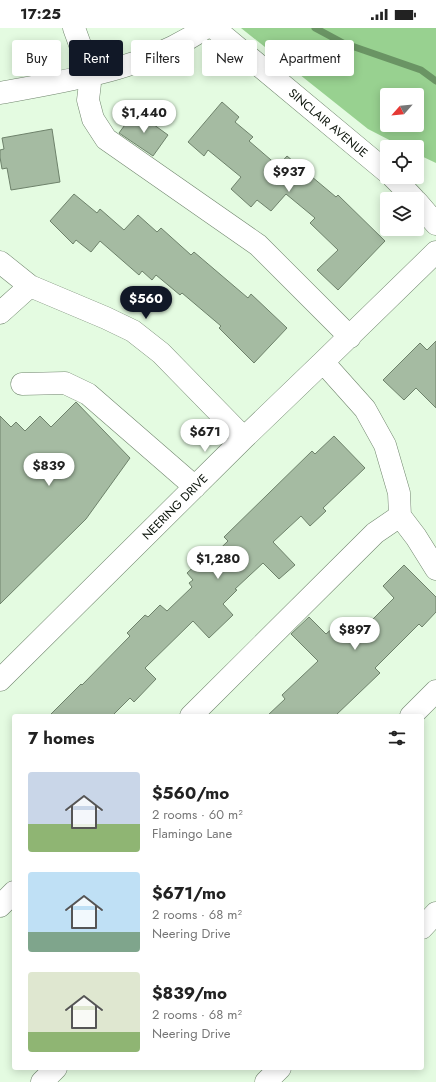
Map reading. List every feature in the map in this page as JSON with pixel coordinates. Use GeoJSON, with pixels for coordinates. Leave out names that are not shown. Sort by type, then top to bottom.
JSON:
{"type":"FeatureCollection","features":[{"type":"Feature","properties":{"kind":"street"},"geometry":{"type":"LineString","coordinates":[[74,28],[78,40]]}},
{"type":"Feature","properties":{"kind":"street"},"geometry":{"type":"LineString","coordinates":[[123,67],[143,61],[187,40],[205,28]]}},
{"type":"Feature","properties":{"kind":"street","name":"SINCLAIR AVENUE"},"geometry":{"type":"LineString","coordinates":[[214,28],[380,166]]}},
{"type":"Feature","properties":{"kind":"street"},"geometry":{"type":"LineString","coordinates":[[0,93],[91,76],[88,100],[93,119],[106,139],[258,245],[350,336]]}},
{"type":"Feature","properties":{"kind":"street"},"geometry":{"type":"LineString","coordinates":[[400,184],[407,192]]}},
{"type":"Feature","properties":{"kind":"street"},"geometry":{"type":"LineString","coordinates":[[424,210],[436,224]]}},
{"type":"Feature","properties":{"kind":"street","name":"NEERING DRIVE"},"geometry":{"type":"LineString","coordinates":[[0,680],[244,438],[436,252]]}},
{"type":"Feature","properties":{"kind":"street"},"geometry":{"type":"LineString","coordinates":[[0,262],[30,286],[133,331],[161,353],[244,438]]}},
{"type":"Feature","properties":{"kind":"street"},"geometry":{"type":"LineString","coordinates":[[0,313],[30,286]]}},
{"type":"Feature","properties":{"kind":"street"},"geometry":{"type":"LineString","coordinates":[[323,362],[365,410],[385,445],[399,493],[400,516],[416,536],[436,569]]}},
{"type":"Feature","properties":{"kind":"street"},"geometry":{"type":"LineString","coordinates":[[22,384],[65,383],[88,394],[195,487]]}},
{"type":"Feature","properties":{"kind":"street"},"geometry":{"type":"LineString","coordinates":[[193,714],[375,533],[400,516]]}},
{"type":"Feature","properties":{"kind":"street"},"geometry":{"type":"LineString","coordinates":[[413,714],[436,691]]}},
{"type":"Feature","properties":{"kind":"street"},"geometry":{"type":"LineString","coordinates":[[0,906],[12,894]]}},
{"type":"Feature","properties":{"kind":"street"},"geometry":{"type":"LineString","coordinates":[[424,926],[436,913]]}},
{"type":"Feature","properties":{"kind":"street"},"geometry":{"type":"LineString","coordinates":[[42,1082],[54,1070]]}},
{"type":"Feature","properties":{"kind":"street"},"geometry":{"type":"LineString","coordinates":[[266,1082],[278,1070]]}},
{"type":"Feature","properties":{"kind":"green space"},"geometry":{"type":"Polygon","coordinates":[[[241,28],[436,28],[436,163],[424,157],[424,140],[389,140],[368,129],[301,76],[354,76],[354,40],[265,40],[265,47],[241,28]]]}},
{"type":"Feature","properties":{"kind":"building"},"geometry":{"type":"Polygon","coordinates":[[[222,102],[239,117],[235,122],[253,137],[249,141],[278,166],[287,156],[336,197],[338,195],[385,241],[338,290],[317,270],[338,250],[310,223],[315,218],[286,194],[271,211],[257,200],[251,207],[231,189],[241,177],[208,150],[204,156],[188,142],[222,102]]]}},
{"type":"Feature","properties":{"kind":"building"},"geometry":{"type":"Polygon","coordinates":[[[135,111],[168,135],[153,156],[119,133],[135,111]]]}},
{"type":"Feature","properties":{"kind":"building"},"geometry":{"type":"Polygon","coordinates":[[[52,129],[60,182],[11,190],[7,168],[2,169],[0,150],[4,149],[2,138],[52,129]]]}},
{"type":"Feature","properties":{"kind":"building"},"geometry":{"type":"Polygon","coordinates":[[[74,194],[97,213],[100,209],[124,230],[138,215],[157,232],[161,228],[191,255],[194,252],[248,298],[251,294],[287,328],[254,363],[219,328],[221,326],[182,293],[180,295],[156,275],[152,280],[142,271],[139,275],[100,241],[91,252],[76,240],[73,244],[50,221],[74,194]]]}},
{"type":"Feature","properties":{"kind":"building"},"geometry":{"type":"Polygon","coordinates":[[[436,341],[436,408],[416,388],[404,400],[383,380],[420,343],[427,350],[436,341]]]}},
{"type":"Feature","properties":{"kind":"building"},"geometry":{"type":"Polygon","coordinates":[[[76,402],[130,458],[86,519],[0,604],[0,416],[11,427],[16,422],[25,431],[40,416],[51,427],[76,402]]]}},
{"type":"Feature","properties":{"kind":"building"},"geometry":{"type":"Polygon","coordinates":[[[334,436],[365,468],[323,508],[326,511],[310,526],[301,516],[273,542],[295,565],[279,579],[263,563],[235,589],[237,590],[223,604],[233,615],[209,638],[193,621],[145,668],[156,679],[134,702],[130,698],[114,714],[51,714],[130,636],[127,633],[145,615],[148,617],[160,605],[167,611],[192,587],[189,583],[193,580],[187,573],[200,561],[203,565],[228,541],[224,537],[312,451],[315,454],[334,436]]]}},
{"type":"Feature","properties":{"kind":"building"},"geometry":{"type":"Polygon","coordinates":[[[404,565],[436,597],[436,612],[422,627],[419,624],[375,668],[380,673],[337,714],[269,714],[285,699],[282,695],[318,661],[291,634],[309,617],[326,634],[335,626],[345,636],[361,620],[367,625],[394,598],[383,586],[404,565]]]}},
{"type":"Feature","properties":{"kind":"waterway"},"geometry":{"type":"LineString","coordinates":[[315,28],[343,43],[421,70],[436,81]]}}]}
